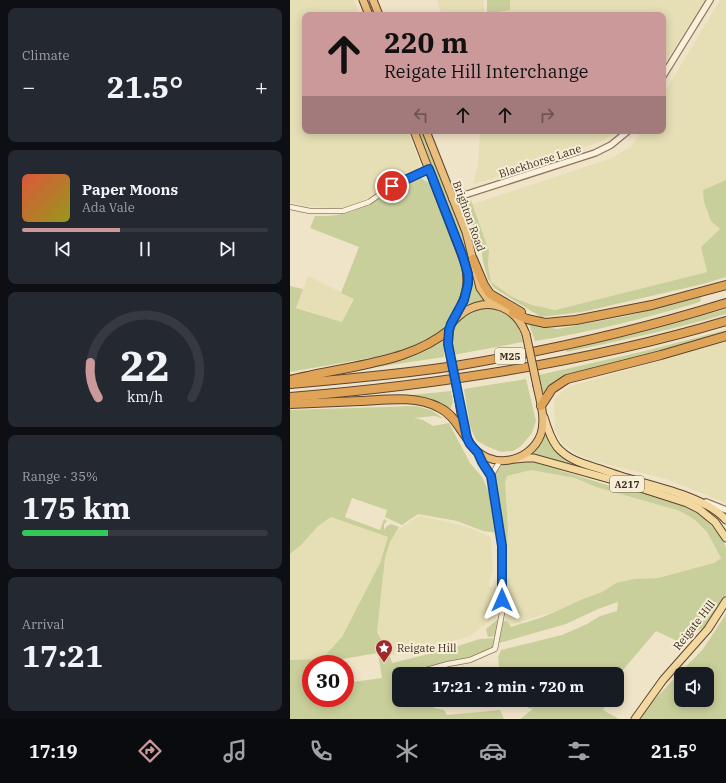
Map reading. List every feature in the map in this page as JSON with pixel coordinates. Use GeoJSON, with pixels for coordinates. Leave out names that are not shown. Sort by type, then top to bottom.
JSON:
{"type":"FeatureCollection","features":[{"type":"Feature","properties":{"kind":"highway"},"geometry":{"type":"LineString","coordinates":[[363,0],[368,12]]}},
{"type":"Feature","properties":{"kind":"highway"},"geometry":{"type":"LineString","coordinates":[[373,0],[378,12]]}},
{"type":"Feature","properties":{"kind":"highway","name":"Brighton Road"},"geometry":{"type":"LineString","coordinates":[[415,134],[462,254],[468,274],[468,284],[464,300],[449,330]]}},
{"type":"Feature","properties":{"kind":"highway","name":"Brighton Road"},"geometry":{"type":"LineString","coordinates":[[427,134],[466,232],[474,259],[480,288],[487,298],[496,305]]}},
{"type":"Feature","properties":{"kind":"highway"},"geometry":{"type":"LineString","coordinates":[[474,259],[484,285],[490,294],[534,320]]}},
{"type":"Feature","properties":{"kind":"highway"},"geometry":{"type":"LineString","coordinates":[[455,318],[480,305],[496,305],[513,313],[545,323],[576,320],[652,305],[726,285]]}},
{"type":"Feature","properties":{"kind":"highway","name":"M25"},"geometry":{"type":"LineString","coordinates":[[290,384],[403,373],[508,357],[624,331],[726,303]]}},
{"type":"Feature","properties":{"kind":"highway"},"geometry":{"type":"LineString","coordinates":[[290,404],[387,400],[424,402],[439,407],[454,418],[470,444],[478,453],[485,457],[500,461],[515,459],[531,448],[538,439],[542,429],[542,410],[526,334],[523,326],[513,313]]}},
{"type":"Feature","properties":{"kind":"highway","name":"M25"},"geometry":{"type":"LineString","coordinates":[[290,397],[398,387],[518,368],[628,346],[726,321]]}},
{"type":"Feature","properties":{"kind":"highway"},"geometry":{"type":"LineString","coordinates":[[449,330],[449,349],[467,438]]}},
{"type":"Feature","properties":{"kind":"highway"},"geometry":{"type":"LineString","coordinates":[[290,380],[399,356],[418,350],[430,344],[449,330]]}},
{"type":"Feature","properties":{"kind":"highway"},"geometry":{"type":"LineString","coordinates":[[542,410],[552,389],[567,379],[661,355],[726,336]]}},
{"type":"Feature","properties":{"kind":"main road","name":"A217"},"geometry":{"type":"LineString","coordinates":[[542,410],[553,440],[558,448],[567,456],[614,475],[694,498],[711,507],[726,520]]}},
{"type":"Feature","properties":{"kind":"main road","name":"A217"},"geometry":{"type":"LineString","coordinates":[[515,459],[534,458],[687,503],[715,522],[726,538]]}},
{"type":"Feature","properties":{"kind":"main road","name":"Reigate Hill"},"geometry":{"type":"LineString","coordinates":[[635,719],[663,680],[708,629],[726,601]]}},
{"type":"Feature","properties":{"kind":"street"},"geometry":{"type":"LineString","coordinates":[[666,71],[710,0]]}},
{"type":"Feature","properties":{"kind":"street","name":"Blackhorse Lane"},"geometry":{"type":"LineString","coordinates":[[452,199],[595,153],[611,145],[624,134]]}},
{"type":"Feature","properties":{"kind":"street"},"geometry":{"type":"LineString","coordinates":[[290,207],[310,211],[343,211],[369,202],[392,186],[429,169]]}},
{"type":"Feature","properties":{"kind":"street"},"geometry":{"type":"LineString","coordinates":[[437,667],[470,660],[495,649],[502,613],[502,546],[491,476],[478,453]]}},
{"type":"Feature","properties":{"kind":"street"},"geometry":{"type":"LineString","coordinates":[[491,476],[500,461]]}},
{"type":"Feature","properties":{"kind":"street"},"geometry":{"type":"LineString","coordinates":[[609,472],[679,491],[726,510]]}},
{"type":"Feature","properties":{"kind":"shaded area"},"geometry":{"type":"Polygon","coordinates":[[[290,0],[354,0],[359,12],[302,12],[302,134],[408,134],[420,163],[414,172],[366,199],[342,209],[306,206],[290,202],[290,0]]]}},
{"type":"Feature","properties":{"kind":"shaded area"},"geometry":{"type":"Polygon","coordinates":[[[437,0],[484,0],[484,12],[441,12],[437,0]]]}},
{"type":"Feature","properties":{"kind":"shaded area"},"geometry":{"type":"Polygon","coordinates":[[[510,0],[705,0],[666,61],[666,12],[501,12],[510,10],[510,0]]]}},
{"type":"Feature","properties":{"kind":"shaded area"},"geometry":{"type":"Polygon","coordinates":[[[720,0],[726,0],[726,180],[703,190],[721,230],[701,247],[707,272],[555,310],[532,305],[512,297],[491,282],[488,265],[489,251],[473,204],[612,158],[632,146],[639,134],[666,134],[666,90],[720,0]]]}},
{"type":"Feature","properties":{"kind":"shaded area"},"geometry":{"type":"Polygon","coordinates":[[[480,134],[613,134],[604,140],[536,166],[473,184],[478,165],[480,134]]]}},
{"type":"Feature","properties":{"kind":"shaded area"},"geometry":{"type":"Polygon","coordinates":[[[308,276],[355,299],[342,322],[296,307],[308,276]]]}},
{"type":"Feature","properties":{"kind":"shaded area"},"geometry":{"type":"Polygon","coordinates":[[[726,341],[726,503],[666,479],[593,461],[577,454],[563,444],[555,430],[554,399],[568,387],[726,341]]]}},
{"type":"Feature","properties":{"kind":"shaded area"},"geometry":{"type":"Polygon","coordinates":[[[531,470],[575,478],[596,487],[680,511],[695,520],[707,532],[721,558],[714,563],[658,578],[634,579],[616,583],[602,592],[556,611],[509,625],[505,618],[504,605],[508,529],[505,483],[507,476],[531,470]]]}},
{"type":"Feature","properties":{"kind":"shaded area"},"geometry":{"type":"Polygon","coordinates":[[[421,516],[465,526],[490,537],[493,571],[490,584],[488,585],[490,587],[496,587],[498,607],[495,617],[468,637],[390,656],[377,632],[385,558],[390,542],[399,529],[421,516]]]}},
{"type":"Feature","properties":{"kind":"shaded area"},"geometry":{"type":"Polygon","coordinates":[[[331,517],[388,537],[380,563],[342,637],[326,655],[302,655],[302,660],[290,660],[290,554],[301,545],[318,526],[331,517]]]}},
{"type":"Feature","properties":{"kind":"green space"},"geometry":{"type":"Polygon","coordinates":[[[487,0],[510,0],[510,10],[487,12],[487,0]]]}},
{"type":"Feature","properties":{"kind":"green space"},"geometry":{"type":"Polygon","coordinates":[[[419,134],[424,134],[462,231],[473,277],[479,293],[488,302],[464,308],[470,295],[471,284],[470,269],[462,244],[419,134]]]}},
{"type":"Feature","properties":{"kind":"green space"},"geometry":{"type":"Polygon","coordinates":[[[421,178],[432,185],[463,265],[464,288],[454,315],[444,329],[434,337],[412,348],[375,357],[290,372],[290,286],[303,289],[296,308],[342,322],[354,299],[341,293],[359,247],[310,228],[315,216],[336,215],[363,207],[409,182],[421,178]]]}},
{"type":"Feature","properties":{"kind":"green space"},"geometry":{"type":"Polygon","coordinates":[[[726,180],[726,277],[703,284],[582,312],[541,317],[494,288],[488,279],[483,262],[481,241],[464,207],[465,203],[471,200],[489,251],[488,265],[491,282],[512,297],[532,305],[555,310],[707,272],[701,247],[720,229],[711,221],[704,202],[703,190],[726,180]]]}},
{"type":"Feature","properties":{"kind":"green space"},"geometry":{"type":"Polygon","coordinates":[[[701,297],[700,302],[659,314],[598,329],[535,341],[529,324],[557,329],[627,316],[701,297]]]}},
{"type":"Feature","properties":{"kind":"green space"},"geometry":{"type":"Polygon","coordinates":[[[489,307],[503,313],[516,323],[523,342],[453,355],[451,339],[455,326],[470,313],[489,307]]]}},
{"type":"Feature","properties":{"kind":"green space"},"geometry":{"type":"Polygon","coordinates":[[[726,309],[726,314],[687,325],[567,352],[566,350],[639,333],[726,309]]]}},
{"type":"Feature","properties":{"kind":"green space"},"geometry":{"type":"Polygon","coordinates":[[[726,330],[726,333],[681,346],[570,375],[555,381],[546,391],[542,393],[539,375],[645,351],[726,330]]]}},
{"type":"Feature","properties":{"kind":"green space"},"geometry":{"type":"Polygon","coordinates":[[[444,339],[444,357],[350,371],[411,357],[434,346],[444,339]]]}},
{"type":"Feature","properties":{"kind":"green space"},"geometry":{"type":"Polygon","coordinates":[[[526,379],[536,421],[532,433],[521,446],[513,451],[501,452],[476,440],[470,426],[464,389],[526,379]]]}},
{"type":"Feature","properties":{"kind":"green space"},"geometry":{"type":"Polygon","coordinates":[[[451,391],[453,402],[450,410],[433,401],[411,395],[451,391]]]}},
{"type":"Feature","properties":{"kind":"green space"},"geometry":{"type":"Polygon","coordinates":[[[416,406],[431,410],[444,419],[435,416],[414,418],[423,420],[433,426],[449,423],[470,463],[482,477],[491,497],[498,533],[483,531],[457,521],[418,514],[402,525],[385,517],[387,510],[352,498],[345,517],[380,530],[384,519],[387,521],[384,524],[384,530],[391,524],[399,527],[390,542],[385,558],[377,632],[390,656],[392,663],[445,650],[480,639],[495,638],[494,648],[474,658],[448,662],[429,667],[392,667],[392,707],[434,707],[444,710],[447,715],[500,710],[504,719],[290,719],[290,660],[302,660],[302,707],[354,707],[354,682],[382,678],[378,653],[354,657],[354,655],[326,655],[342,637],[380,563],[388,537],[331,517],[318,526],[301,545],[290,554],[290,410],[416,406]]]}},
{"type":"Feature","properties":{"kind":"green space"},"geometry":{"type":"Polygon","coordinates":[[[546,431],[552,445],[563,458],[578,467],[532,455],[531,453],[546,431]]]}},
{"type":"Feature","properties":{"kind":"green space"},"geometry":{"type":"Polygon","coordinates":[[[515,462],[533,462],[607,485],[651,494],[689,507],[702,516],[722,537],[726,548],[726,601],[708,629],[704,627],[679,642],[656,631],[624,669],[624,667],[499,667],[498,657],[501,650],[562,635],[587,624],[600,616],[617,611],[618,602],[598,609],[566,624],[499,643],[503,621],[507,621],[511,627],[543,617],[602,592],[616,583],[634,579],[658,578],[714,563],[721,558],[707,532],[695,520],[680,511],[596,487],[575,478],[531,470],[507,476],[505,483],[508,529],[507,549],[503,547],[492,475],[496,469],[515,462]]]}},
{"type":"Feature","properties":{"kind":"green space"},"geometry":{"type":"Polygon","coordinates":[[[726,614],[726,719],[641,719],[649,705],[674,679],[674,707],[714,707],[714,667],[686,667],[703,649],[726,614]]]}},
{"type":"Feature","properties":{"kind":"green space"},"geometry":{"type":"Polygon","coordinates":[[[498,619],[496,636],[488,637],[486,629],[498,619]]]}},
{"type":"Feature","properties":{"kind":"green space"},"geometry":{"type":"Polygon","coordinates":[[[605,707],[603,710],[619,719],[520,719],[533,709],[528,708],[605,707]]]}},
{"type":"Feature","properties":{"kind":"place","name":"Reigate Hill"},"geometry":{"type":"Point","coordinates":[384,663]}},
{"type":"Feature","properties":{"kind":"route"},"geometry":{"type":"LineString","coordinates":[[392,186],[429,169],[466,264],[468,284],[464,300],[449,330],[448,344],[467,438],[478,453],[491,476],[502,546],[502,600]]}}]}
